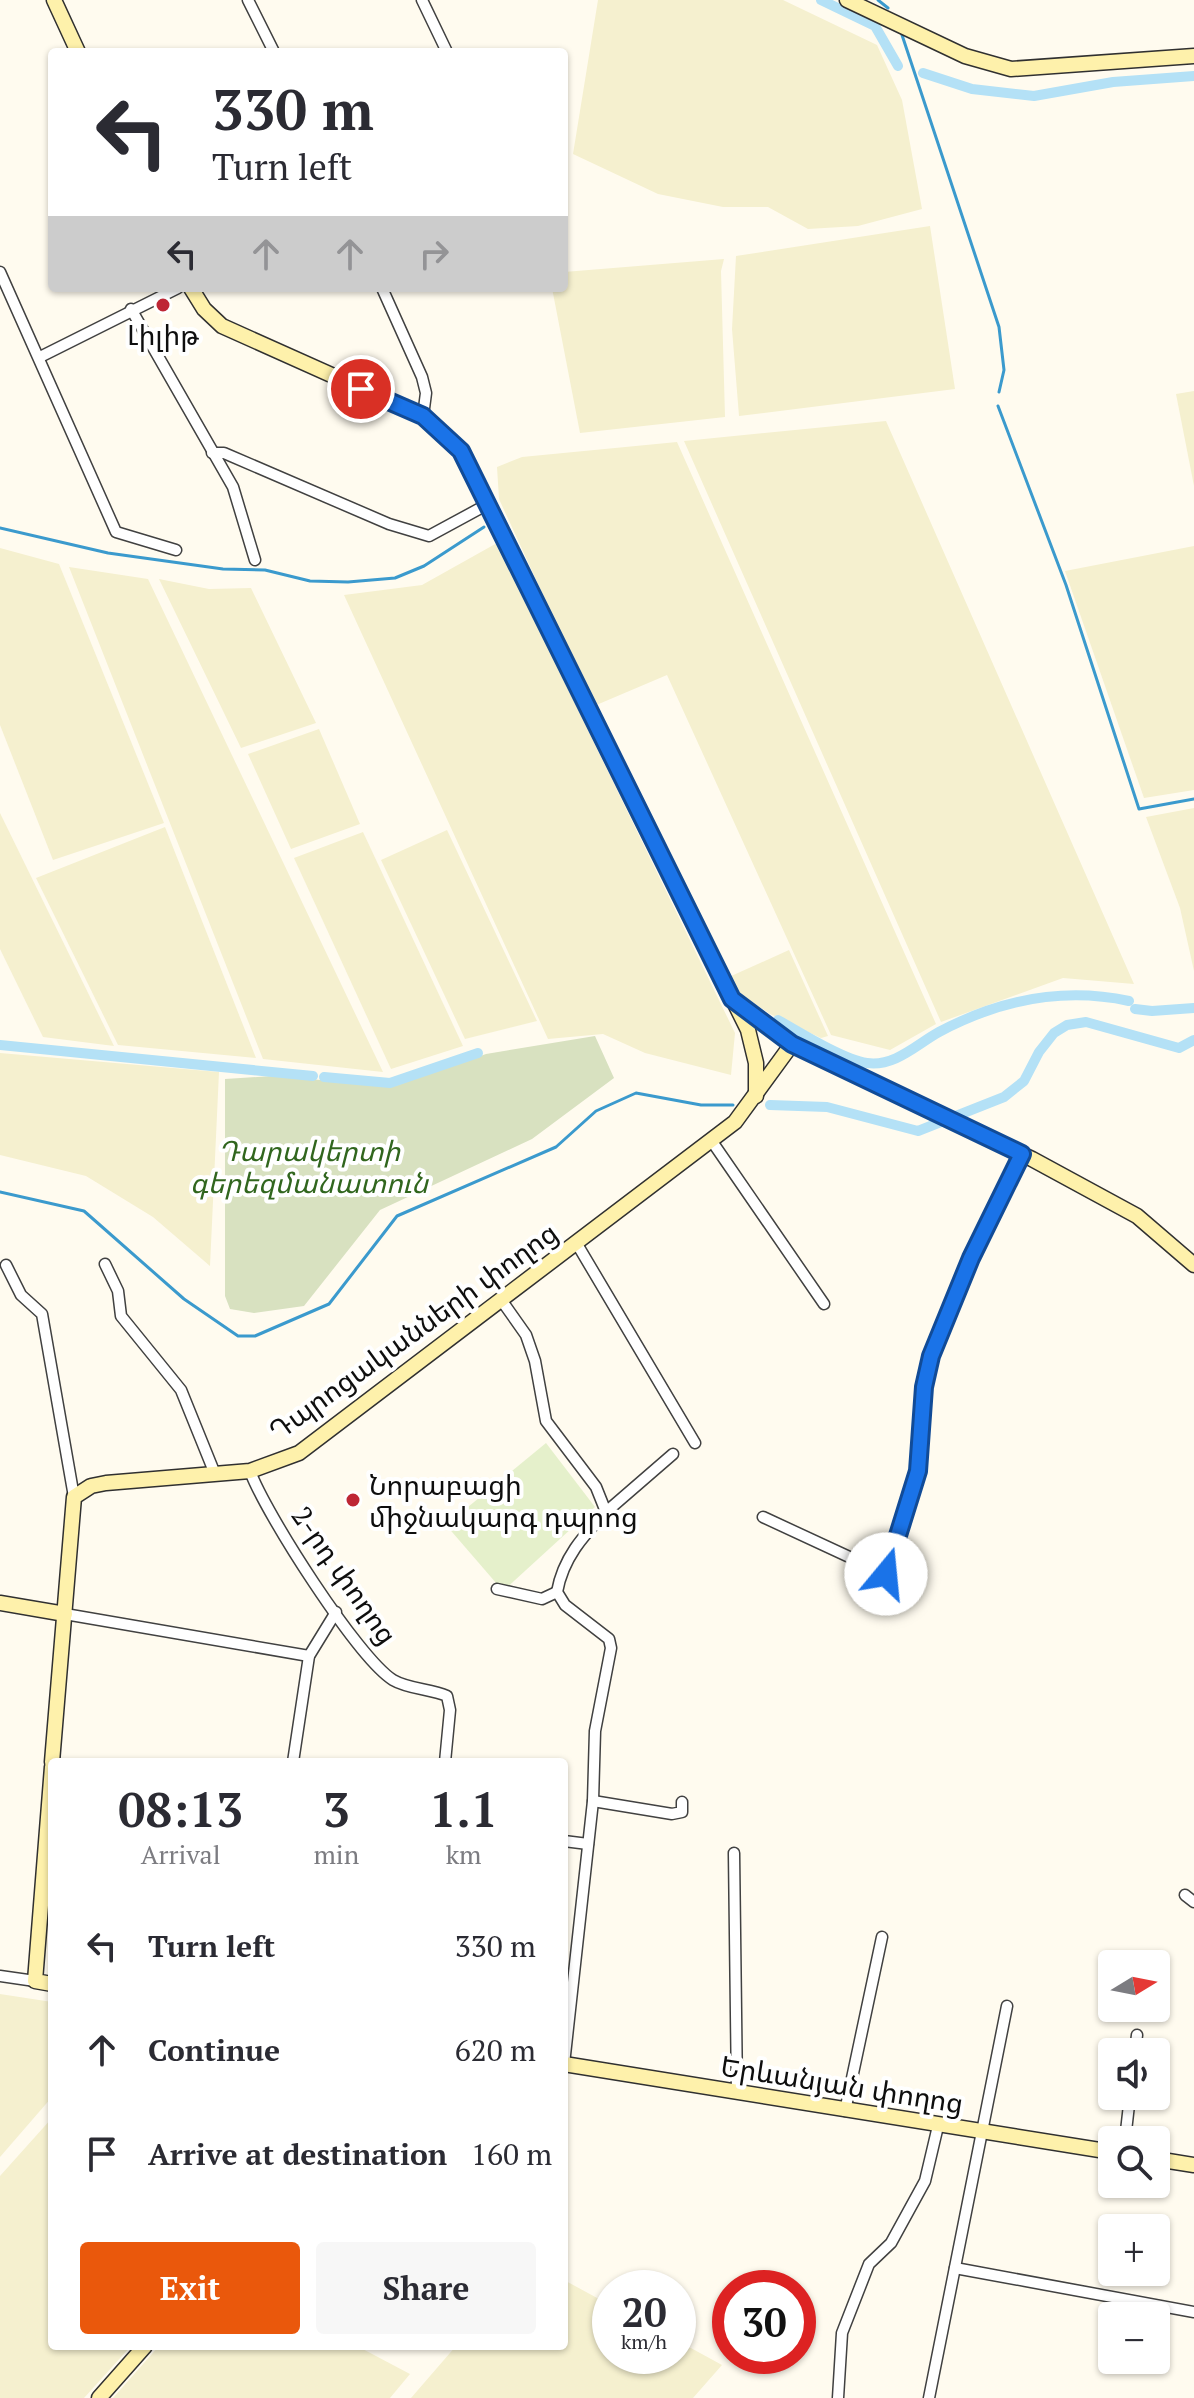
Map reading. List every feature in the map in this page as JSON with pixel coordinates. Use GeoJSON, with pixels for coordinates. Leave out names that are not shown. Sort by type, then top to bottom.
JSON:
{"type":"FeatureCollection","features":[{"type":"Feature","properties":{"kind":"main road"},"geometry":{"type":"LineString","coordinates":[[54,0],[76,48]]}},
{"type":"Feature","properties":{"kind":"main road"},"geometry":{"type":"LineString","coordinates":[[847,0],[965,56],[1011,69],[1194,56]]}},
{"type":"Feature","properties":{"kind":"main road"},"geometry":{"type":"LineString","coordinates":[[193,292],[204,309],[222,326],[423,416],[461,451],[748,1030],[756,1063],[756,1096]]}},
{"type":"Feature","properties":{"kind":"main road"},"geometry":{"type":"LineString","coordinates":[[732,999],[792,1044],[1022,1154],[1137,1216],[1194,1265]]}},
{"type":"Feature","properties":{"kind":"main road","name":"Դպրոցականների փողոց"},"geometry":{"type":"LineString","coordinates":[[74,1497],[91,1486],[106,1483],[250,1471],[299,1453],[735,1122],[792,1044]]}},
{"type":"Feature","properties":{"kind":"main road"},"geometry":{"type":"LineString","coordinates":[[53,1758],[74,1497]]}},
{"type":"Feature","properties":{"kind":"main road"},"geometry":{"type":"LineString","coordinates":[[0,1603],[65,1614]]}},
{"type":"Feature","properties":{"kind":"main road"},"geometry":{"type":"LineString","coordinates":[[48,1875],[35,1981],[48,1983]]}},
{"type":"Feature","properties":{"kind":"main road","name":"Երևանյան փողոց"},"geometry":{"type":"LineString","coordinates":[[568,2065],[1098,2150]]}},
{"type":"Feature","properties":{"kind":"main road"},"geometry":{"type":"LineString","coordinates":[[1170,2161],[1194,2165]]}},
{"type":"Feature","properties":{"kind":"main road"},"geometry":{"type":"LineString","coordinates":[[99,2398],[141,2350]]}},
{"type":"Feature","properties":{"kind":"street"},"geometry":{"type":"LineString","coordinates":[[248,0],[272,48]]}},
{"type":"Feature","properties":{"kind":"street"},"geometry":{"type":"LineString","coordinates":[[422,0],[445,48]]}},
{"type":"Feature","properties":{"kind":"street"},"geometry":{"type":"LineString","coordinates":[[0,272],[116,532],[176,550]]}},
{"type":"Feature","properties":{"kind":"street"},"geometry":{"type":"LineString","coordinates":[[40,357],[169,292]]}},
{"type":"Feature","properties":{"kind":"street"},"geometry":{"type":"LineString","coordinates":[[384,292],[422,377],[426,393],[423,416]]}},
{"type":"Feature","properties":{"kind":"street"},"geometry":{"type":"LineString","coordinates":[[131,309],[233,487],[255,560]]}},
{"type":"Feature","properties":{"kind":"street"},"geometry":{"type":"LineString","coordinates":[[212,453],[224,453],[389,524],[429,536],[488,504]]}},
{"type":"Feature","properties":{"kind":"street"},"geometry":{"type":"LineString","coordinates":[[711,1140],[824,1304]]}},
{"type":"Feature","properties":{"kind":"street"},"geometry":{"type":"LineString","coordinates":[[763,1517],[886,1574],[918,1471],[924,1387],[931,1356],[971,1258],[1022,1154]]}},
{"type":"Feature","properties":{"kind":"street"},"geometry":{"type":"LineString","coordinates":[[577,1244],[695,1443]]}},
{"type":"Feature","properties":{"kind":"street"},"geometry":{"type":"LineString","coordinates":[[105,1264],[118,1291],[121,1316],[181,1390],[215,1474]]}},
{"type":"Feature","properties":{"kind":"street"},"geometry":{"type":"LineString","coordinates":[[6,1265],[21,1295],[42,1314],[74,1497]]}},
{"type":"Feature","properties":{"kind":"street"},"geometry":{"type":"LineString","coordinates":[[502,1301],[526,1335],[535,1361],[546,1421],[596,1487],[606,1512]]}},
{"type":"Feature","properties":{"kind":"street"},"geometry":{"type":"LineString","coordinates":[[568,2027],[593,1801],[595,1731],[609,1663],[609,1639],[565,1605],[557,1592],[560,1574],[570,1554],[606,1512],[673,1454]]}},
{"type":"Feature","properties":{"kind":"street","name":"2-րդ փողոց"},"geometry":{"type":"LineString","coordinates":[[250,1471],[299,1560],[336,1612],[394,1681],[447,1696],[450,1710],[445,1758]]}},
{"type":"Feature","properties":{"kind":"street"},"geometry":{"type":"LineString","coordinates":[[497,1589],[542,1599],[557,1592]]}},
{"type":"Feature","properties":{"kind":"street"},"geometry":{"type":"LineString","coordinates":[[294,1758],[309,1656],[336,1612]]}},
{"type":"Feature","properties":{"kind":"street"},"geometry":{"type":"LineString","coordinates":[[65,1614],[309,1656]]}},
{"type":"Feature","properties":{"kind":"street"},"geometry":{"type":"LineString","coordinates":[[593,1801],[672,1814],[682,1812],[682,1802]]}},
{"type":"Feature","properties":{"kind":"street"},"geometry":{"type":"LineString","coordinates":[[568,1842],[588,1844]]}},
{"type":"Feature","properties":{"kind":"street"},"geometry":{"type":"LineString","coordinates":[[734,1853],[737,2093]]}},
{"type":"Feature","properties":{"kind":"street"},"geometry":{"type":"LineString","coordinates":[[845,2111],[882,1937]]}},
{"type":"Feature","properties":{"kind":"street"},"geometry":{"type":"LineString","coordinates":[[0,1976],[35,1981]]}},
{"type":"Feature","properties":{"kind":"street"},"geometry":{"type":"LineString","coordinates":[[929,2398],[1007,2006]]}},
{"type":"Feature","properties":{"kind":"street"},"geometry":{"type":"LineString","coordinates":[[838,2398],[842,2333],[869,2264],[891,2243],[925,2181],[938,2126]]}},
{"type":"Feature","properties":{"kind":"street"},"geometry":{"type":"LineString","coordinates":[[955,2268],[1194,2312]]}},
{"type":"Feature","properties":{"kind":"shaded area"},"geometry":{"type":"Polygon","coordinates":[[[598,0],[783,0],[877,45],[902,100],[922,209],[858,226],[808,229],[768,207],[723,207],[658,194],[573,154],[598,0]]]}},
{"type":"Feature","properties":{"kind":"shaded area"},"geometry":{"type":"Polygon","coordinates":[[[930,226],[955,389],[739,416],[732,329],[736,256],[930,226]]]}},
{"type":"Feature","properties":{"kind":"shaded area"},"geometry":{"type":"Polygon","coordinates":[[[724,259],[721,271],[725,417],[580,433],[553,292],[568,292],[568,272],[724,259]]]}},
{"type":"Feature","properties":{"kind":"shaded area"},"geometry":{"type":"Polygon","coordinates":[[[1194,391],[1194,486],[1176,394],[1194,391]]]}},
{"type":"Feature","properties":{"kind":"shaded area"},"geometry":{"type":"Polygon","coordinates":[[[886,421],[1134,984],[1063,978],[941,1022],[684,441],[886,421]]]}},
{"type":"Feature","properties":{"kind":"shaded area"},"geometry":{"type":"Polygon","coordinates":[[[677,442],[936,1024],[890,1050],[831,1035],[667,675],[594,706],[499,499],[497,467],[522,457],[677,442]]]}},
{"type":"Feature","properties":{"kind":"shaded area"},"geometry":{"type":"Polygon","coordinates":[[[497,543],[735,1033],[731,1075],[645,1053],[603,1034],[548,1039],[344,595],[422,585],[497,543]]]}},
{"type":"Feature","properties":{"kind":"shaded area"},"geometry":{"type":"Polygon","coordinates":[[[1194,546],[1194,790],[1144,798],[1065,571],[1194,546]]]}},
{"type":"Feature","properties":{"kind":"shaded area"},"geometry":{"type":"Polygon","coordinates":[[[0,548],[59,564],[164,823],[53,860],[0,725],[0,548]]]}},
{"type":"Feature","properties":{"kind":"shaded area"},"geometry":{"type":"Polygon","coordinates":[[[69,567],[148,579],[383,1072],[263,1059],[69,567]]]}},
{"type":"Feature","properties":{"kind":"shaded area"},"geometry":{"type":"Polygon","coordinates":[[[159,579],[209,589],[251,588],[316,723],[241,748],[159,579]]]}},
{"type":"Feature","properties":{"kind":"shaded area"},"geometry":{"type":"Polygon","coordinates":[[[319,729],[360,824],[291,849],[248,754],[319,729]]]}},
{"type":"Feature","properties":{"kind":"shaded area"},"geometry":{"type":"Polygon","coordinates":[[[1194,808],[1194,971],[1180,908],[1146,817],[1194,808]]]}},
{"type":"Feature","properties":{"kind":"shaded area"},"geometry":{"type":"Polygon","coordinates":[[[0,813],[114,1046],[43,1037],[0,949],[0,813]]]}},
{"type":"Feature","properties":{"kind":"shaded area"},"geometry":{"type":"Polygon","coordinates":[[[165,827],[256,1058],[118,1045],[36,878],[165,827]]]}},
{"type":"Feature","properties":{"kind":"shaded area"},"geometry":{"type":"Polygon","coordinates":[[[447,830],[537,1021],[465,1039],[381,860],[447,830]]]}},
{"type":"Feature","properties":{"kind":"shaded area"},"geometry":{"type":"Polygon","coordinates":[[[363,832],[463,1046],[391,1069],[294,858],[363,832]]]}},
{"type":"Feature","properties":{"kind":"shaded area"},"geometry":{"type":"Polygon","coordinates":[[[789,950],[828,1036],[821,1038],[770,1014],[739,993],[729,977],[789,950]]]}},
{"type":"Feature","properties":{"kind":"shaded area"},"geometry":{"type":"Polygon","coordinates":[[[0,1053],[219,1072],[210,1266],[153,1217],[86,1176],[0,1155],[0,1053]]]}},
{"type":"Feature","properties":{"kind":"shaded area"},"geometry":{"type":"Polygon","coordinates":[[[0,1994],[48,2001],[48,2102],[0,2157],[0,1994]]]}},
{"type":"Feature","properties":{"kind":"shaded area"},"geometry":{"type":"Polygon","coordinates":[[[48,2122],[48,2350],[127,2350],[84,2398],[0,2398],[0,2176],[48,2122]]]}},
{"type":"Feature","properties":{"kind":"shaded area"},"geometry":{"type":"Polygon","coordinates":[[[568,2282],[592,2295],[592,2374],[696,2374],[696,2351],[712,2360],[714,2374],[693,2398],[411,2398],[453,2350],[568,2350],[568,2282]]]}},
{"type":"Feature","properties":{"kind":"shaded area"},"geometry":{"type":"Polygon","coordinates":[[[155,2350],[365,2350],[410,2374],[390,2398],[113,2398],[155,2350]]]}},
{"type":"Feature","properties":{"kind":"green space","name":"Դարակերտի գերեզմանատուն"},"geometry":{"type":"Polygon","coordinates":[[[595,1036],[614,1078],[532,1139],[380,1210],[304,1306],[254,1313],[230,1309],[225,1296],[225,1079],[272,1076],[395,1086],[486,1054],[595,1036]]]}},
{"type":"Feature","properties":{"kind":"green space"},"geometry":{"type":"Polygon","coordinates":[[[546,1443],[595,1507],[503,1591],[446,1525],[546,1443]]]}},
{"type":"Feature","properties":{"kind":"waterway"},"geometry":{"type":"LineString","coordinates":[[821,0],[875,26],[898,66]]}},
{"type":"Feature","properties":{"kind":"waterway"},"geometry":{"type":"LineString","coordinates":[[878,0],[888,8]]}},
{"type":"Feature","properties":{"kind":"waterway"},"geometry":{"type":"LineString","coordinates":[[902,35],[999,327],[1004,370],[999,392]]}},
{"type":"Feature","properties":{"kind":"waterway"},"geometry":{"type":"LineString","coordinates":[[923,73],[972,89],[1034,96],[1113,82],[1194,76]]}},
{"type":"Feature","properties":{"kind":"waterway"},"geometry":{"type":"LineString","coordinates":[[998,406],[1066,585],[1139,809],[1194,799]]}},
{"type":"Feature","properties":{"kind":"waterway"},"geometry":{"type":"LineString","coordinates":[[0,528],[108,553],[223,569],[265,570],[310,581],[348,582],[395,578],[424,566],[484,527]]}},
{"type":"Feature","properties":{"kind":"waterway"},"geometry":{"type":"LineString","coordinates":[[778,1020],[846,1057],[877,1063],[905,1054],[962,1021],[1008,1004],[1080,995],[1129,1001]]}},
{"type":"Feature","properties":{"kind":"waterway"},"geometry":{"type":"LineString","coordinates":[[1135,1009],[1194,1008]]}},
{"type":"Feature","properties":{"kind":"waterway"},"geometry":{"type":"LineString","coordinates":[[770,1105],[827,1107],[918,1131],[1004,1097],[1024,1081],[1039,1052],[1054,1033],[1067,1025],[1086,1022],[1179,1048],[1194,1040]]}},
{"type":"Feature","properties":{"kind":"waterway"},"geometry":{"type":"LineString","coordinates":[[0,1045],[313,1076]]}},
{"type":"Feature","properties":{"kind":"waterway"},"geometry":{"type":"LineString","coordinates":[[324,1077],[390,1083],[478,1053]]}},
{"type":"Feature","properties":{"kind":"waterway"},"geometry":{"type":"LineString","coordinates":[[0,1192],[84,1211],[184,1299],[238,1336],[255,1336],[329,1304],[397,1216],[556,1147],[596,1111],[636,1093],[701,1105],[733,1105]]}},
{"type":"Feature","properties":{"kind":"place","name":"Լիլիթ"},"geometry":{"type":"Point","coordinates":[163,305]}},
{"type":"Feature","properties":{"kind":"place","name":"Նորաբացի միջնակարգ դպրոց"},"geometry":{"type":"Point","coordinates":[353,1500]}},
{"type":"Feature","properties":{"kind":"route"},"geometry":{"type":"LineString","coordinates":[[361,389],[423,416],[461,451],[732,999],[792,1044],[1022,1154],[971,1258],[931,1356],[924,1387],[918,1471],[886,1574]]}}]}
